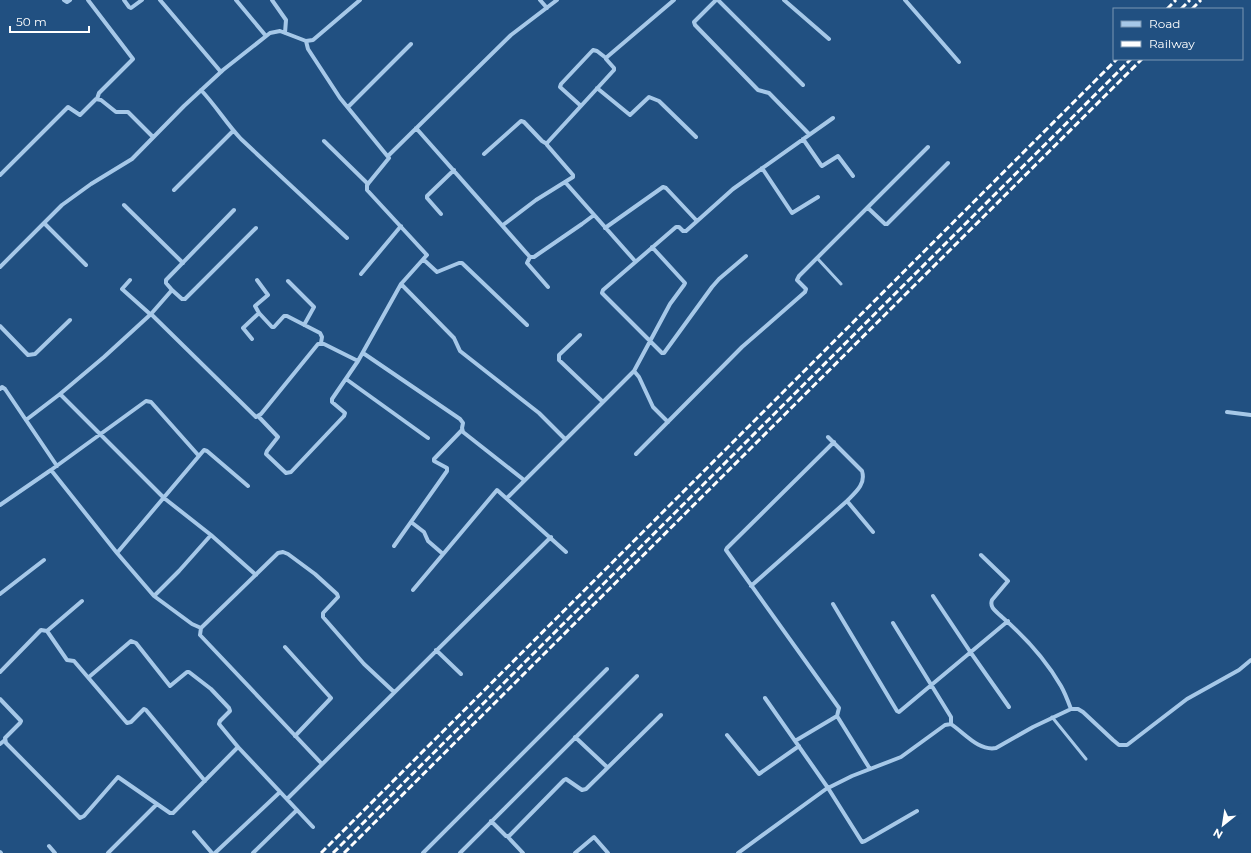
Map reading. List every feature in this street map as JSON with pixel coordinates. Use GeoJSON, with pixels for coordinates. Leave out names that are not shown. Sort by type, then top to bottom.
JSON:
{"type":"FeatureCollection","features":[{"type":"Feature","properties":{"kind":"street"},"geometry":{"type":"LineString","coordinates":[[64,0],[67,2],[70,0]]}},
{"type":"Feature","properties":{"kind":"street"},"geometry":{"type":"LineString","coordinates":[[0,175],[68,107],[80,114],[97,99],[99,93],[132,58],[88,0]]}},
{"type":"Feature","properties":{"kind":"street"},"geometry":{"type":"LineString","coordinates":[[124,0],[131,8],[142,0]]}},
{"type":"Feature","properties":{"kind":"street"},"geometry":{"type":"LineString","coordinates":[[160,0],[221,72]]}},
{"type":"Feature","properties":{"kind":"street"},"geometry":{"type":"LineString","coordinates":[[236,0],[266,36]]}},
{"type":"Feature","properties":{"kind":"street"},"geometry":{"type":"LineString","coordinates":[[272,0],[286,20],[285,34]]}},
{"type":"Feature","properties":{"kind":"street"},"geometry":{"type":"LineString","coordinates":[[0,267],[62,205],[75,195],[132,159],[201,90],[266,36],[274,31],[280,31],[306,41],[312,40],[360,0]]}},
{"type":"Feature","properties":{"kind":"street"},"geometry":{"type":"LineString","coordinates":[[540,0],[547,8]]}},
{"type":"Feature","properties":{"kind":"street"},"geometry":{"type":"LineString","coordinates":[[130,280],[122,289],[151,314],[254,416],[258,416],[278,437],[266,454],[286,473],[288,473],[344,416],[345,413],[332,400],[358,362],[401,284],[426,258],[426,254],[367,190],[368,184],[388,160],[388,156],[511,35],[557,0]]}},
{"type":"Feature","properties":{"kind":"street"},"geometry":{"type":"LineString","coordinates":[[606,58],[674,0]]}},
{"type":"Feature","properties":{"kind":"street"},"geometry":{"type":"LineString","coordinates":[[802,85],[717,0],[694,22],[695,25],[758,90],[769,93],[809,134]]}},
{"type":"Feature","properties":{"kind":"street"},"geometry":{"type":"LineString","coordinates":[[784,0],[829,40]]}},
{"type":"Feature","properties":{"kind":"street"},"geometry":{"type":"LineString","coordinates":[[905,0],[959,62]]}},
{"type":"Feature","properties":{"kind":"street"},"geometry":{"type":"LineString","coordinates":[[306,41],[308,49],[348,107],[388,156]]}},
{"type":"Feature","properties":{"kind":"street"},"geometry":{"type":"LineString","coordinates":[[348,107],[411,44]]}},
{"type":"Feature","properties":{"kind":"street"},"geometry":{"type":"LineString","coordinates":[[546,144],[581,106],[597,88],[615,69],[606,58],[597,51],[593,50],[561,84],[560,87],[581,106]]}},
{"type":"Feature","properties":{"kind":"street"},"geometry":{"type":"LineString","coordinates":[[597,88],[630,115],[649,97],[653,98],[659,101],[696,137]]}},
{"type":"Feature","properties":{"kind":"street"},"geometry":{"type":"LineString","coordinates":[[201,90],[212,101],[233,131],[347,238]]}},
{"type":"Feature","properties":{"kind":"street"},"geometry":{"type":"LineString","coordinates":[[97,99],[101,100],[116,112],[128,112],[153,137]]}},
{"type":"Feature","properties":{"kind":"street"},"geometry":{"type":"LineString","coordinates":[[746,256],[712,287],[666,352],[662,353],[650,342],[602,293],[603,290],[676,227],[686,231],[733,189],[833,118]]}},
{"type":"Feature","properties":{"kind":"street"},"geometry":{"type":"LineString","coordinates":[[484,154],[521,120],[546,144],[573,175],[573,177],[536,200],[503,225]]}},
{"type":"Feature","properties":{"kind":"street"},"geometry":{"type":"LineString","coordinates":[[416,128],[530,257]]}},
{"type":"Feature","properties":{"kind":"street"},"geometry":{"type":"LineString","coordinates":[[174,190],[233,131]]}},
{"type":"Feature","properties":{"kind":"street"},"geometry":{"type":"LineString","coordinates":[[803,139],[822,166],[838,156],[853,176]]}},
{"type":"Feature","properties":{"kind":"street"},"geometry":{"type":"LineString","coordinates":[[324,141],[368,184]]}},
{"type":"Feature","properties":{"kind":"street"},"geometry":{"type":"LineString","coordinates":[[636,454],[742,347],[805,292],[806,289],[797,280],[798,278],[928,147]]}},
{"type":"Feature","properties":{"kind":"street"},"geometry":{"type":"LineString","coordinates":[[868,208],[885,224],[887,224],[948,163]]}},
{"type":"Feature","properties":{"kind":"street"},"geometry":{"type":"LineString","coordinates":[[762,168],[792,213],[818,197]]}},
{"type":"Feature","properties":{"kind":"street"},"geometry":{"type":"LineString","coordinates":[[441,214],[427,198],[427,196],[454,170]]}},
{"type":"Feature","properties":{"kind":"street"},"geometry":{"type":"LineString","coordinates":[[565,182],[635,262]]}},
{"type":"Feature","properties":{"kind":"street"},"geometry":{"type":"LineString","coordinates":[[605,228],[665,187],[697,221]]}},
{"type":"Feature","properties":{"kind":"street"},"geometry":{"type":"LineString","coordinates":[[124,205],[183,264]]}},
{"type":"Feature","properties":{"kind":"street"},"geometry":{"type":"LineString","coordinates":[[234,210],[166,280],[166,283],[172,290],[182,298],[186,298],[256,228]]}},
{"type":"Feature","properties":{"kind":"street"},"geometry":{"type":"LineString","coordinates":[[530,257],[534,257],[594,215]]}},
{"type":"Feature","properties":{"kind":"street"},"geometry":{"type":"LineString","coordinates":[[44,223],[86,265]]}},
{"type":"Feature","properties":{"kind":"street"},"geometry":{"type":"LineString","coordinates":[[361,274],[400,226]]}},
{"type":"Feature","properties":{"kind":"street"},"geometry":{"type":"LineString","coordinates":[[506,498],[634,371],[670,304],[685,284],[652,247]]}},
{"type":"Feature","properties":{"kind":"street"},"geometry":{"type":"LineString","coordinates":[[530,257],[527,263],[548,287]]}},
{"type":"Feature","properties":{"kind":"street"},"geometry":{"type":"LineString","coordinates":[[424,260],[437,272],[459,262],[527,325]]}},
{"type":"Feature","properties":{"kind":"street"},"geometry":{"type":"LineString","coordinates":[[257,280],[268,294],[255,306],[259,313],[272,327],[274,327],[286,316],[322,335],[321,343]]}},
{"type":"Feature","properties":{"kind":"street"},"geometry":{"type":"LineString","coordinates":[[288,281],[314,307],[304,325]]}},
{"type":"Feature","properties":{"kind":"street"},"geometry":{"type":"LineString","coordinates":[[401,284],[454,338],[460,351],[539,413],[565,439]]}},
{"type":"Feature","properties":{"kind":"street"},"geometry":{"type":"LineString","coordinates":[[26,420],[104,357],[151,314],[172,290]]}},
{"type":"Feature","properties":{"kind":"street"},"geometry":{"type":"LineString","coordinates":[[252,339],[243,328],[259,313]]}},
{"type":"Feature","properties":{"kind":"street"},"geometry":{"type":"LineString","coordinates":[[0,326],[28,355],[30,355],[35,354],[70,320]]}},
{"type":"Feature","properties":{"kind":"street"},"geometry":{"type":"LineString","coordinates":[[580,335],[559,355],[559,360],[603,402]]}},
{"type":"Feature","properties":{"kind":"street"},"geometry":{"type":"LineString","coordinates":[[258,416],[316,345],[321,343]]}},
{"type":"Feature","properties":{"kind":"street"},"geometry":{"type":"LineString","coordinates":[[321,343],[358,362]]}},
{"type":"Feature","properties":{"kind":"street"},"geometry":{"type":"LineString","coordinates":[[363,353],[460,419],[463,423],[462,430],[434,458],[434,461],[447,468],[447,471],[394,546]]}},
{"type":"Feature","properties":{"kind":"street"},"geometry":{"type":"LineString","coordinates":[[634,371],[639,377],[653,407],[668,422]]}},
{"type":"Feature","properties":{"kind":"street"},"geometry":{"type":"LineString","coordinates":[[346,379],[428,438]]}},
{"type":"Feature","properties":{"kind":"street"},"geometry":{"type":"LineString","coordinates":[[0,389],[2,387],[5,389],[57,466]]}},
{"type":"Feature","properties":{"kind":"street"},"geometry":{"type":"LineString","coordinates":[[60,394],[164,498],[256,575]]}},
{"type":"Feature","properties":{"kind":"street"},"geometry":{"type":"LineString","coordinates":[[0,505],[57,466],[146,401],[151,402],[199,456]]}},
{"type":"Feature","properties":{"kind":"street"},"geometry":{"type":"LineString","coordinates":[[1227,412],[1251,415]]}},
{"type":"Feature","properties":{"kind":"street"},"geometry":{"type":"LineString","coordinates":[[462,430],[524,480]]}},
{"type":"Feature","properties":{"kind":"street"},"geometry":{"type":"LineString","coordinates":[[751,586],[859,489],[864,477],[862,471],[828,437]]}},
{"type":"Feature","properties":{"kind":"street"},"geometry":{"type":"LineString","coordinates":[[795,741],[837,716],[839,708],[726,552],[727,548],[834,442]]}},
{"type":"Feature","properties":{"kind":"street"},"geometry":{"type":"LineString","coordinates":[[117,553],[204,450],[248,486]]}},
{"type":"Feature","properties":{"kind":"street"},"geometry":{"type":"LineString","coordinates":[[51,470],[117,553],[154,596],[192,624],[201,628]]}},
{"type":"Feature","properties":{"kind":"street"},"geometry":{"type":"LineString","coordinates":[[413,590],[495,491],[498,490],[566,552]]}},
{"type":"Feature","properties":{"kind":"street"},"geometry":{"type":"LineString","coordinates":[[847,501],[873,532]]}},
{"type":"Feature","properties":{"kind":"street"},"geometry":{"type":"LineString","coordinates":[[411,522],[424,532],[428,541],[443,554]]}},
{"type":"Feature","properties":{"kind":"street"},"geometry":{"type":"LineString","coordinates":[[154,596],[211,536]]}},
{"type":"Feature","properties":{"kind":"street"},"geometry":{"type":"LineString","coordinates":[[287,800],[551,537]]}},
{"type":"Feature","properties":{"kind":"street"},"geometry":{"type":"LineString","coordinates":[[322,764],[200,635],[201,628],[278,553],[288,554],[315,574],[338,596],[338,598],[323,613],[323,617],[364,664],[394,692]]}},
{"type":"Feature","properties":{"kind":"street"},"geometry":{"type":"LineString","coordinates":[[981,555],[1008,580],[991,603],[992,608],[1008,621],[1049,668],[1061,687],[1071,708]]}},
{"type":"Feature","properties":{"kind":"street"},"geometry":{"type":"LineString","coordinates":[[0,594],[44,560]]}},
{"type":"Feature","properties":{"kind":"street"},"geometry":{"type":"LineString","coordinates":[[933,596],[970,653],[1009,707]]}},
{"type":"Feature","properties":{"kind":"street"},"geometry":{"type":"LineString","coordinates":[[47,631],[82,601]]}},
{"type":"Feature","properties":{"kind":"street"},"geometry":{"type":"LineString","coordinates":[[833,604],[897,712],[901,712],[1008,621]]}},
{"type":"Feature","properties":{"kind":"street"},"geometry":{"type":"LineString","coordinates":[[893,623],[951,717],[951,724]]}},
{"type":"Feature","properties":{"kind":"street"},"geometry":{"type":"LineString","coordinates":[[0,672],[41,630],[47,631],[67,660],[74,661],[129,723],[144,709],[146,710],[205,781]]}},
{"type":"Feature","properties":{"kind":"street"},"geometry":{"type":"LineString","coordinates":[[89,677],[133,641],[170,686],[188,672],[211,689],[229,708],[230,711],[219,722],[238,747],[313,827]]}},
{"type":"Feature","properties":{"kind":"street"},"geometry":{"type":"LineString","coordinates":[[285,647],[331,698],[295,736]]}},
{"type":"Feature","properties":{"kind":"street"},"geometry":{"type":"LineString","coordinates":[[436,650],[461,674]]}},
{"type":"Feature","properties":{"kind":"street"},"geometry":{"type":"LineString","coordinates":[[741,852],[828,788],[852,776],[901,757],[945,725],[951,724],[981,746],[989,749],[996,748],[1071,708],[1084,712],[1119,745],[1127,745],[1186,699],[1238,670],[1251,660]]}},
{"type":"Feature","properties":{"kind":"street"},"geometry":{"type":"LineString","coordinates":[[423,853],[607,669]]}},
{"type":"Feature","properties":{"kind":"street"},"geometry":{"type":"LineString","coordinates":[[460,853],[636,676]]}},
{"type":"Feature","properties":{"kind":"street"},"geometry":{"type":"LineString","coordinates":[[765,698],[828,788],[862,842],[917,811]]}},
{"type":"Feature","properties":{"kind":"street"},"geometry":{"type":"LineString","coordinates":[[0,699],[20,721],[20,723],[0,744]]}},
{"type":"Feature","properties":{"kind":"street"},"geometry":{"type":"LineString","coordinates":[[507,836],[511,835],[564,780],[566,779],[584,790],[661,715]]}},
{"type":"Feature","properties":{"kind":"street"},"geometry":{"type":"LineString","coordinates":[[837,716],[870,769]]}},
{"type":"Feature","properties":{"kind":"street"},"geometry":{"type":"LineString","coordinates":[[727,735],[759,774],[799,746]]}},
{"type":"Feature","properties":{"kind":"street"},"geometry":{"type":"LineString","coordinates":[[575,737],[607,767]]}},
{"type":"Feature","properties":{"kind":"street"},"geometry":{"type":"LineString","coordinates":[[5,740],[6,743],[78,817],[84,816],[118,777],[170,813],[173,813],[238,747]]}},
{"type":"Feature","properties":{"kind":"street"},"geometry":{"type":"LineString","coordinates":[[215,853],[280,792]]}},
{"type":"Feature","properties":{"kind":"street"},"geometry":{"type":"LineString","coordinates":[[108,853],[157,804]]}},
{"type":"Feature","properties":{"kind":"street"},"geometry":{"type":"LineString","coordinates":[[252,853],[297,810]]}},
{"type":"Feature","properties":{"kind":"street"},"geometry":{"type":"LineString","coordinates":[[491,821],[523,853]]}},
{"type":"Feature","properties":{"kind":"street"},"geometry":{"type":"LineString","coordinates":[[194,832],[212,853]]}},
{"type":"Feature","properties":{"kind":"street"},"geometry":{"type":"LineString","coordinates":[[575,853],[594,837],[608,853]]}},
{"type":"Feature","properties":{"kind":"street"},"geometry":{"type":"LineString","coordinates":[[49,846],[55,853]]}},
{"type":"Feature","properties":{"kind":"lane"},"geometry":{"type":"LineString","coordinates":[[817,258],[841,284]]}},
{"type":"Feature","properties":{"kind":"lane"},"geometry":{"type":"LineString","coordinates":[[1052,717],[1086,759]]}},
{"type":"Feature","properties":{"kind":"railway"},"geometry":{"type":"LineString","coordinates":[[1168,8],[1176,0]]}},
{"type":"Feature","properties":{"kind":"railway"},"geometry":{"type":"LineString","coordinates":[[1182,8],[1190,0]]}},
{"type":"Feature","properties":{"kind":"railway"},"geometry":{"type":"LineString","coordinates":[[1193,8],[1201,0]]}},
{"type":"Feature","properties":{"kind":"railway"},"geometry":{"type":"LineString","coordinates":[[321,853],[1116,60]]}},
{"type":"Feature","properties":{"kind":"railway"},"geometry":{"type":"LineString","coordinates":[[333,853],[1130,60]]}},
{"type":"Feature","properties":{"kind":"railway"},"geometry":{"type":"LineString","coordinates":[[344,853],[1141,60]]}}]}
